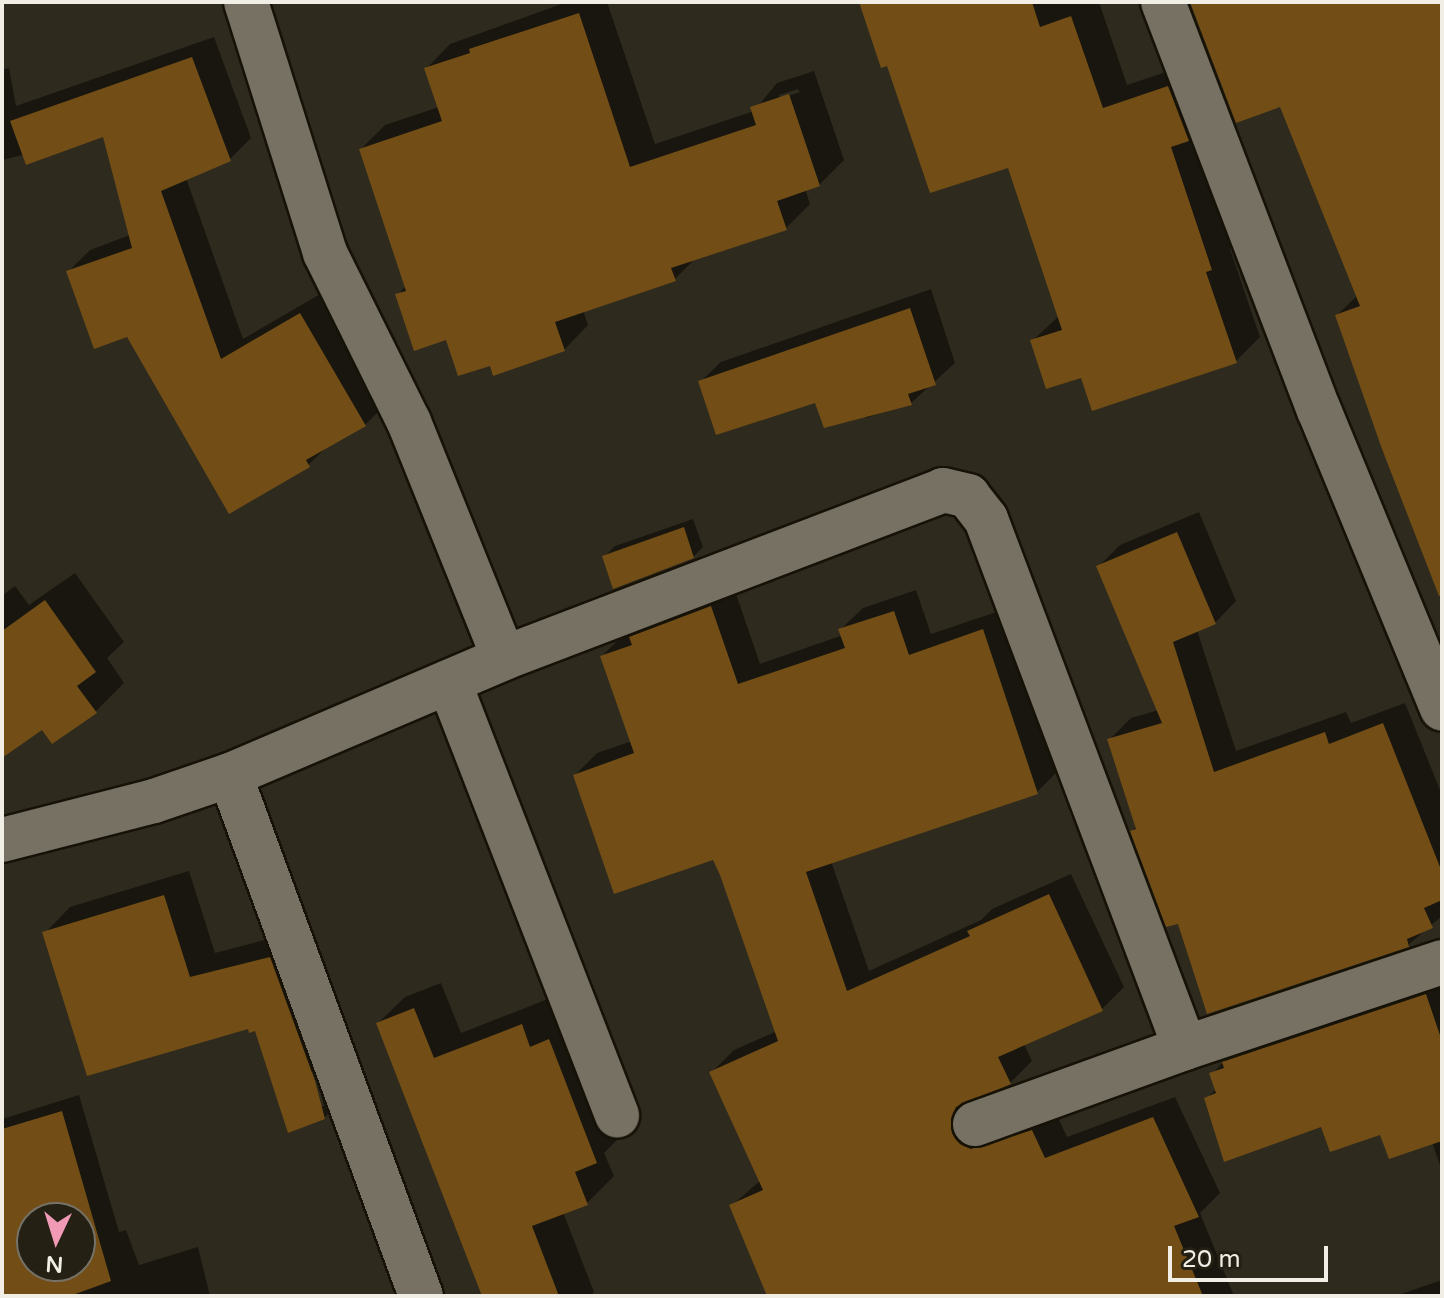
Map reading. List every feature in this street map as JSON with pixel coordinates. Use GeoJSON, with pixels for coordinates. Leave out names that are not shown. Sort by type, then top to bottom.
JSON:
{"type":"FeatureCollection","features":[{"type":"Feature","properties":{"kind":"street"},"geometry":{"type":"LineString","coordinates":[[246,2],[325,253],[409,422],[504,658]]}},
{"type":"Feature","properties":{"kind":"street"},"geometry":{"type":"LineString","coordinates":[[1163,2],[1319,410],[1442,709]]}},
{"type":"Feature","properties":{"kind":"street"},"geometry":{"type":"LineString","coordinates":[[2,840],[154,801],[230,775],[504,658],[943,490],[968,496],[986,519],[1185,1048]]}},
{"type":"Feature","properties":{"kind":"street"},"geometry":{"type":"LineString","coordinates":[[449,682],[617,1116]]}},
{"type":"Feature","properties":{"kind":"street"},"geometry":{"type":"LineString","coordinates":[[230,775],[421,1296]]}},
{"type":"Feature","properties":{"kind":"street"},"geometry":{"type":"LineString","coordinates":[[975,1124],[1185,1048],[1442,962]]}},
{"type":"Feature","properties":{"kind":"building"},"geometry":{"type":"Polygon","coordinates":[[[859,2],[1032,2],[1040,27],[1071,16],[1103,108],[1168,86],[1189,141],[1171,147],[1212,270],[1206,272],[1237,363],[1092,411],[1081,378],[1046,389],[1030,340],[1062,330],[1008,168],[930,193],[887,66],[881,68],[859,2]]]}},
{"type":"Feature","properties":{"kind":"building"},"geometry":{"type":"Polygon","coordinates":[[[1190,2],[1442,2],[1442,595],[1439,596],[1382,449],[1335,315],[1360,306],[1280,107],[1236,123],[1190,2]]]}},
{"type":"Feature","properties":{"kind":"building"},"geometry":{"type":"Polygon","coordinates":[[[579,13],[630,167],[756,125],[750,107],[789,94],[820,186],[777,201],[787,230],[671,268],[676,281],[555,322],[565,351],[493,376],[490,366],[458,376],[446,340],[414,351],[395,294],[406,291],[359,149],[442,121],[424,68],[470,53],[469,49],[579,13]]]}},
{"type":"Feature","properties":{"kind":"building"},"geometry":{"type":"Polygon","coordinates":[[[192,57],[231,161],[161,191],[221,359],[300,313],[366,426],[306,460],[310,467],[229,514],[127,337],[94,349],[66,271],[132,248],[103,137],[26,165],[10,121],[192,57]]]}},
{"type":"Feature","properties":{"kind":"building"},"geometry":{"type":"Polygon","coordinates":[[[910,308],[936,385],[908,394],[912,405],[824,428],[815,403],[716,435],[698,381],[910,308]]]}},
{"type":"Feature","properties":{"kind":"building"},"geometry":{"type":"Polygon","coordinates":[[[684,527],[694,558],[613,589],[602,556],[684,527]]]}},
{"type":"Feature","properties":{"kind":"building"},"geometry":{"type":"Polygon","coordinates":[[[1177,532],[1216,624],[1173,642],[1214,772],[1325,732],[1329,744],[1383,723],[1442,872],[1442,900],[1424,908],[1433,928],[1407,939],[1409,947],[1207,1014],[1178,924],[1166,927],[1130,831],[1136,829],[1107,739],[1162,723],[1096,566],[1177,532]]]}},
{"type":"Feature","properties":{"kind":"building"},"geometry":{"type":"Polygon","coordinates":[[[45,600],[96,672],[77,686],[97,713],[52,744],[42,730],[2,758],[2,631],[45,600]]]}},
{"type":"Feature","properties":{"kind":"building"},"geometry":{"type":"Polygon","coordinates":[[[711,606],[738,684],[845,648],[838,629],[894,611],[909,655],[983,629],[1038,794],[806,872],[847,991],[970,936],[967,931],[1049,894],[1103,1011],[998,1057],[1011,1084],[956,1107],[951,1119],[952,1133],[960,1144],[971,1149],[1032,1130],[1045,1158],[1153,1117],[1199,1217],[1174,1226],[1203,1296],[767,1296],[729,1205],[763,1190],[709,1072],[778,1041],[720,875],[713,860],[614,894],[573,775],[634,753],[600,656],[632,645],[629,637],[711,606]]]}},
{"type":"Feature","properties":{"kind":"building"},"geometry":{"type":"Polygon","coordinates":[[[164,895],[190,977],[270,957],[315,1081],[325,1119],[288,1133],[255,1031],[249,1033],[248,1029],[87,1076],[42,932],[164,895]]]}},
{"type":"Feature","properties":{"kind":"building"},"geometry":{"type":"Polygon","coordinates":[[[1426,994],[1442,1041],[1442,1141],[1389,1159],[1380,1135],[1330,1152],[1321,1127],[1224,1162],[1204,1098],[1216,1093],[1209,1073],[1224,1068],[1222,1062],[1426,994]]]}},
{"type":"Feature","properties":{"kind":"building"},"geometry":{"type":"Polygon","coordinates":[[[414,1008],[434,1058],[522,1024],[530,1047],[549,1039],[597,1163],[575,1172],[588,1205],[532,1226],[559,1296],[482,1296],[376,1023],[414,1008]]]}},
{"type":"Feature","properties":{"kind":"building"},"geometry":{"type":"Polygon","coordinates":[[[62,1111],[88,1202],[16,1202],[16,1282],[96,1282],[96,1229],[111,1281],[70,1296],[2,1296],[2,1129],[62,1111]]]}}]}
